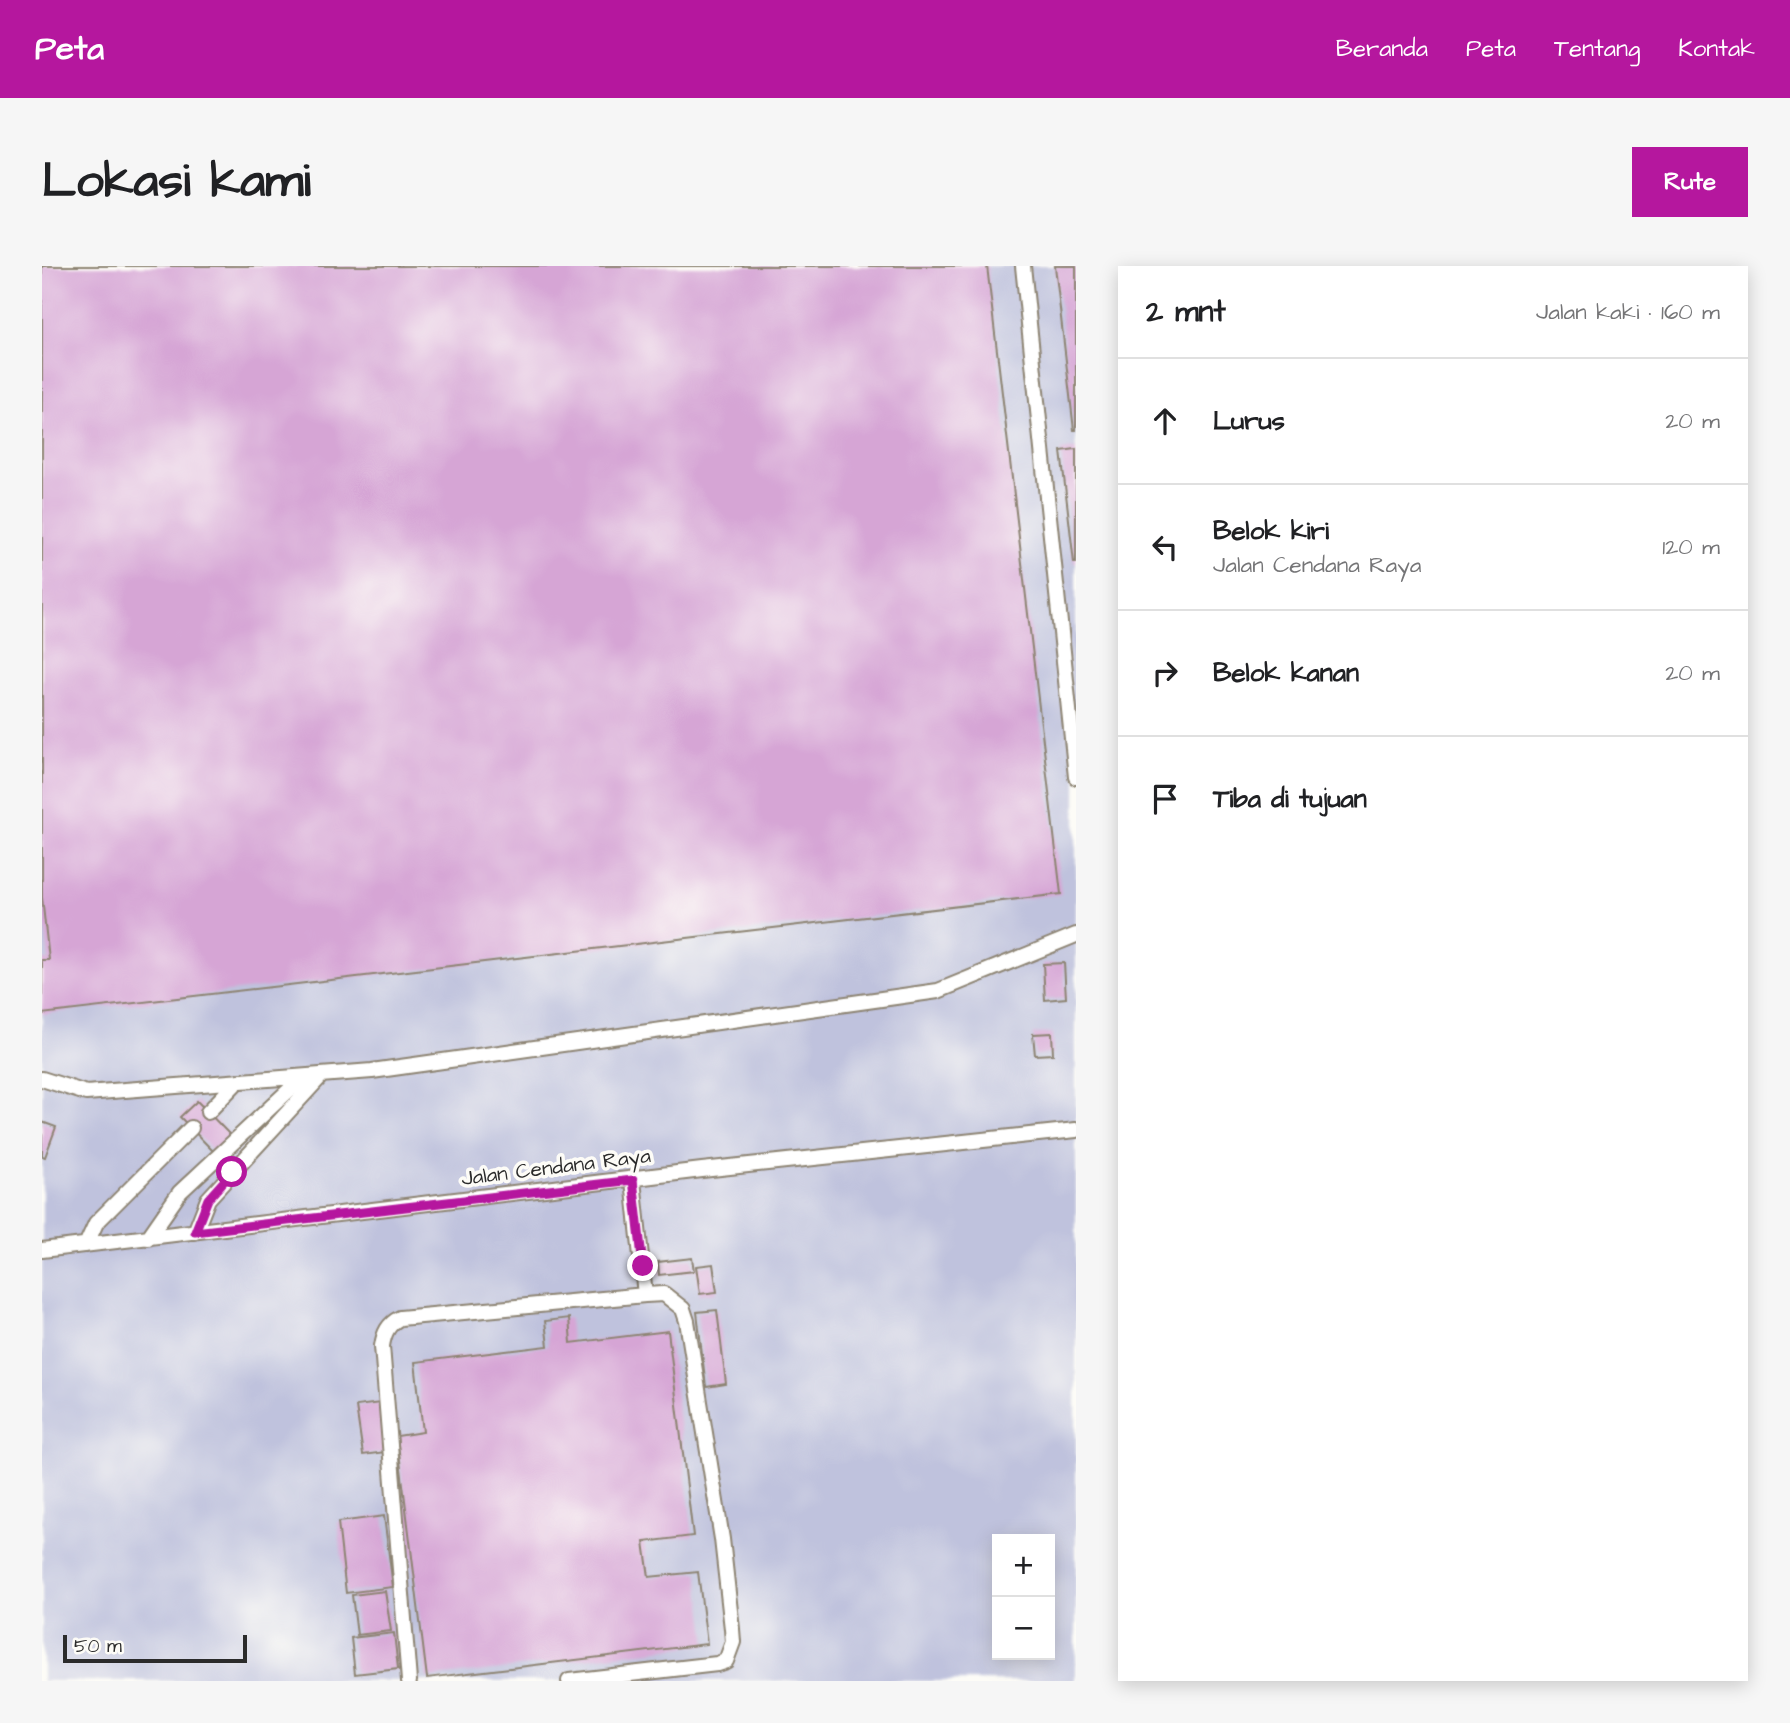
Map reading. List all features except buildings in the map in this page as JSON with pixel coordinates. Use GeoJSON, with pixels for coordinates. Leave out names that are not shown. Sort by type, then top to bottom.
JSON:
{"type":"FeatureCollection","features":[{"type":"Feature","properties":{"kind":"lane"},"geometry":{"type":"LineString","coordinates":[[1023,266],[1076,777]]}},
{"type":"Feature","properties":{"kind":"lane"},"geometry":{"type":"LineString","coordinates":[[42,1079],[86,1093],[372,1071],[938,991],[1076,935]]}},
{"type":"Feature","properties":{"kind":"lane"},"geometry":{"type":"LineString","coordinates":[[195,1232],[208,1199],[322,1075]]}},
{"type":"Feature","properties":{"kind":"lane"},"geometry":{"type":"LineString","coordinates":[[148,1238],[180,1192],[303,1077]]}},
{"type":"Feature","properties":{"kind":"lane"},"geometry":{"type":"LineString","coordinates":[[208,1112],[237,1082]]}},
{"type":"Feature","properties":{"kind":"lane"},"geometry":{"type":"LineString","coordinates":[[86,1245],[96,1223],[191,1128]]}},
{"type":"Feature","properties":{"kind":"lane","name":"Jalan Cendana Raya"},"geometry":{"type":"LineString","coordinates":[[42,1250],[702,1170],[1076,1130]]}},
{"type":"Feature","properties":{"kind":"lane"},"geometry":{"type":"LineString","coordinates":[[633,1180],[645,1295]]}},
{"type":"Feature","properties":{"kind":"lane"},"geometry":{"type":"LineString","coordinates":[[409,1681],[382,1346],[387,1329],[392,1322],[400,1318],[664,1294],[683,1309],[687,1321],[722,1539],[733,1642],[726,1661],[718,1664],[569,1681]]}},
{"type":"Feature","properties":{"kind":"shaded area"},"geometry":{"type":"Polygon","coordinates":[[[42,266],[1076,266],[1076,1681],[42,1681],[42,266]]]}},
{"type":"Feature","properties":{"kind":"route"},"geometry":{"type":"LineString","coordinates":[[232,1172],[208,1199],[195,1232],[633,1180],[643,1266]]}}]}
